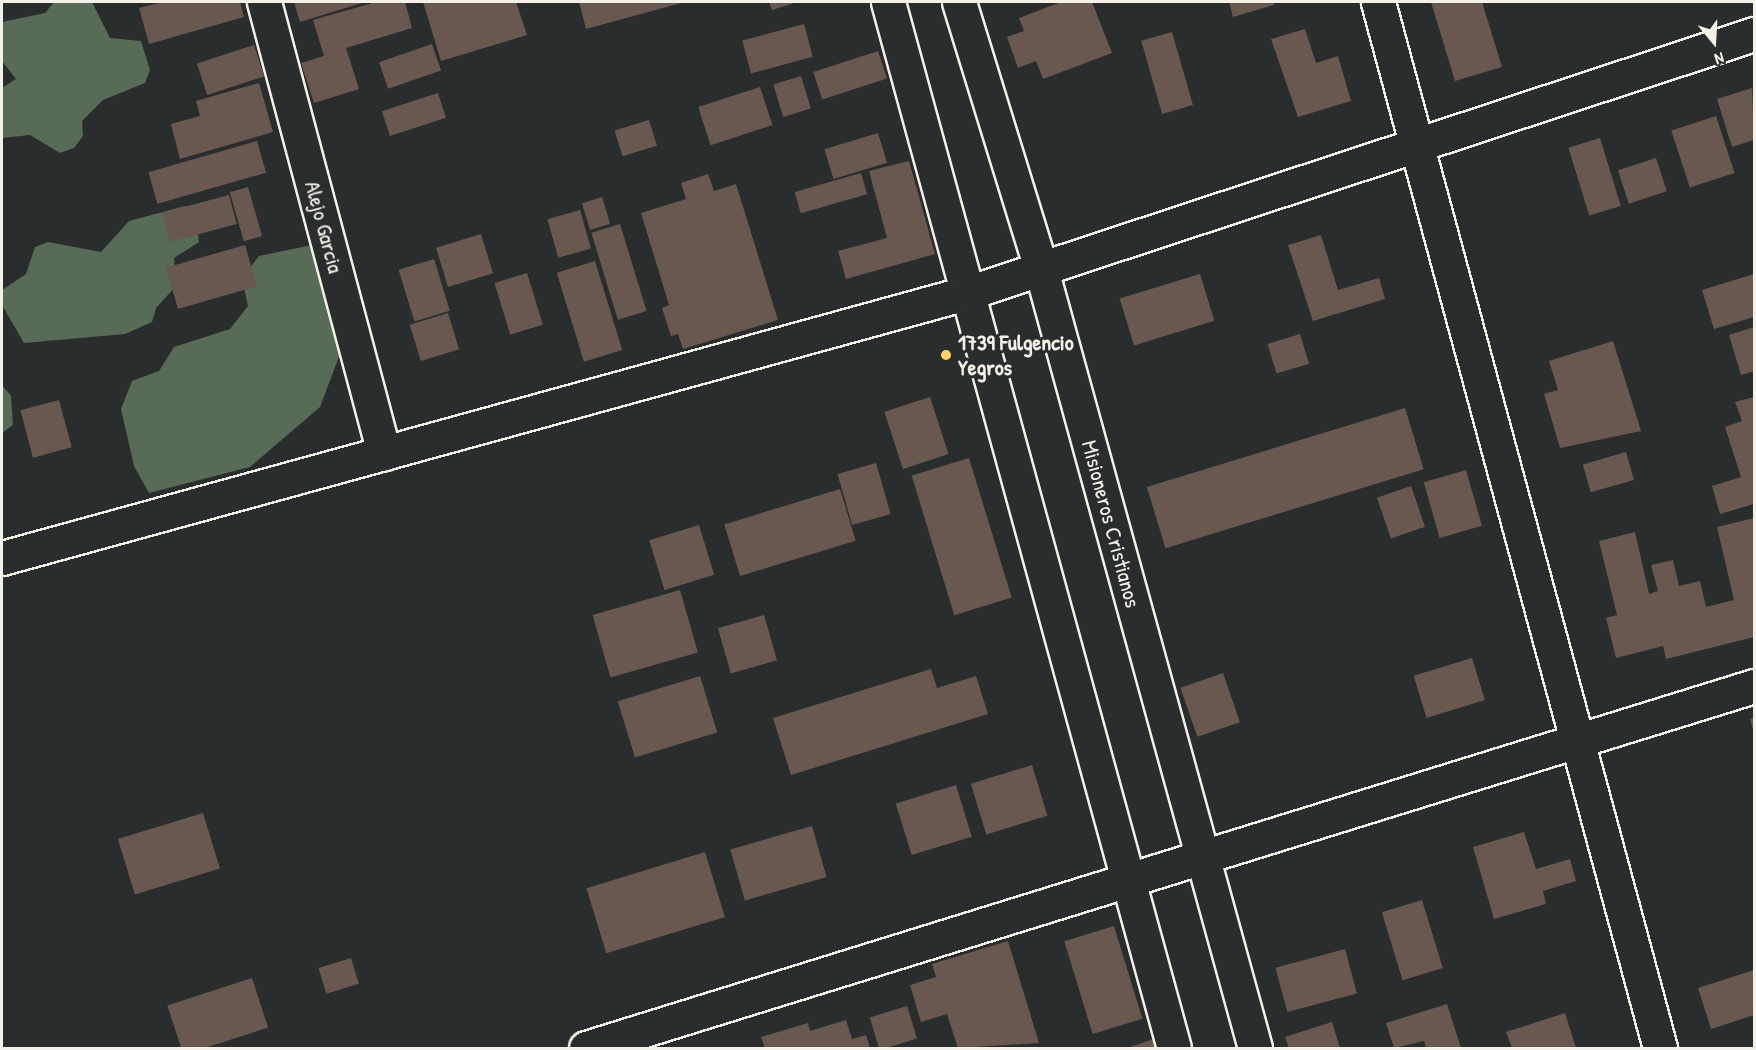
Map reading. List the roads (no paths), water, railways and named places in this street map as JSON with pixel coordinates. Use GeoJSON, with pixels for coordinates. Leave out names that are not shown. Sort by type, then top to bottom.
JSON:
{"type":"FeatureCollection","features":[{"type":"Feature","properties":{"kind":"street","name":"Alejo Garcia"},"geometry":{"type":"LineString","coordinates":[[264,2],[384,453]]}},
{"type":"Feature","properties":{"kind":"street"},"geometry":{"type":"LineString","coordinates":[[888,2],[970,292],[1174,1048]]}},
{"type":"Feature","properties":{"kind":"street","name":"Misioneros Cristianos"},"geometry":{"type":"LineString","coordinates":[[959,2],[1041,269],[1256,1048]]}},
{"type":"Feature","properties":{"kind":"street"},"geometry":{"type":"LineString","coordinates":[[1378,2],[1660,1048]]}},
{"type":"Feature","properties":{"kind":"street"},"geometry":{"type":"LineString","coordinates":[[2,558],[970,292],[1755,34]]}},
{"type":"Feature","properties":{"kind":"street"},"geometry":{"type":"LineString","coordinates":[[586,1048],[1203,859],[1755,686]]}},
{"type":"Feature","properties":{"kind":"place","name":"1739 Fulgencio Yegros"},"geometry":{"type":"Point","coordinates":[946,355]}}]}
